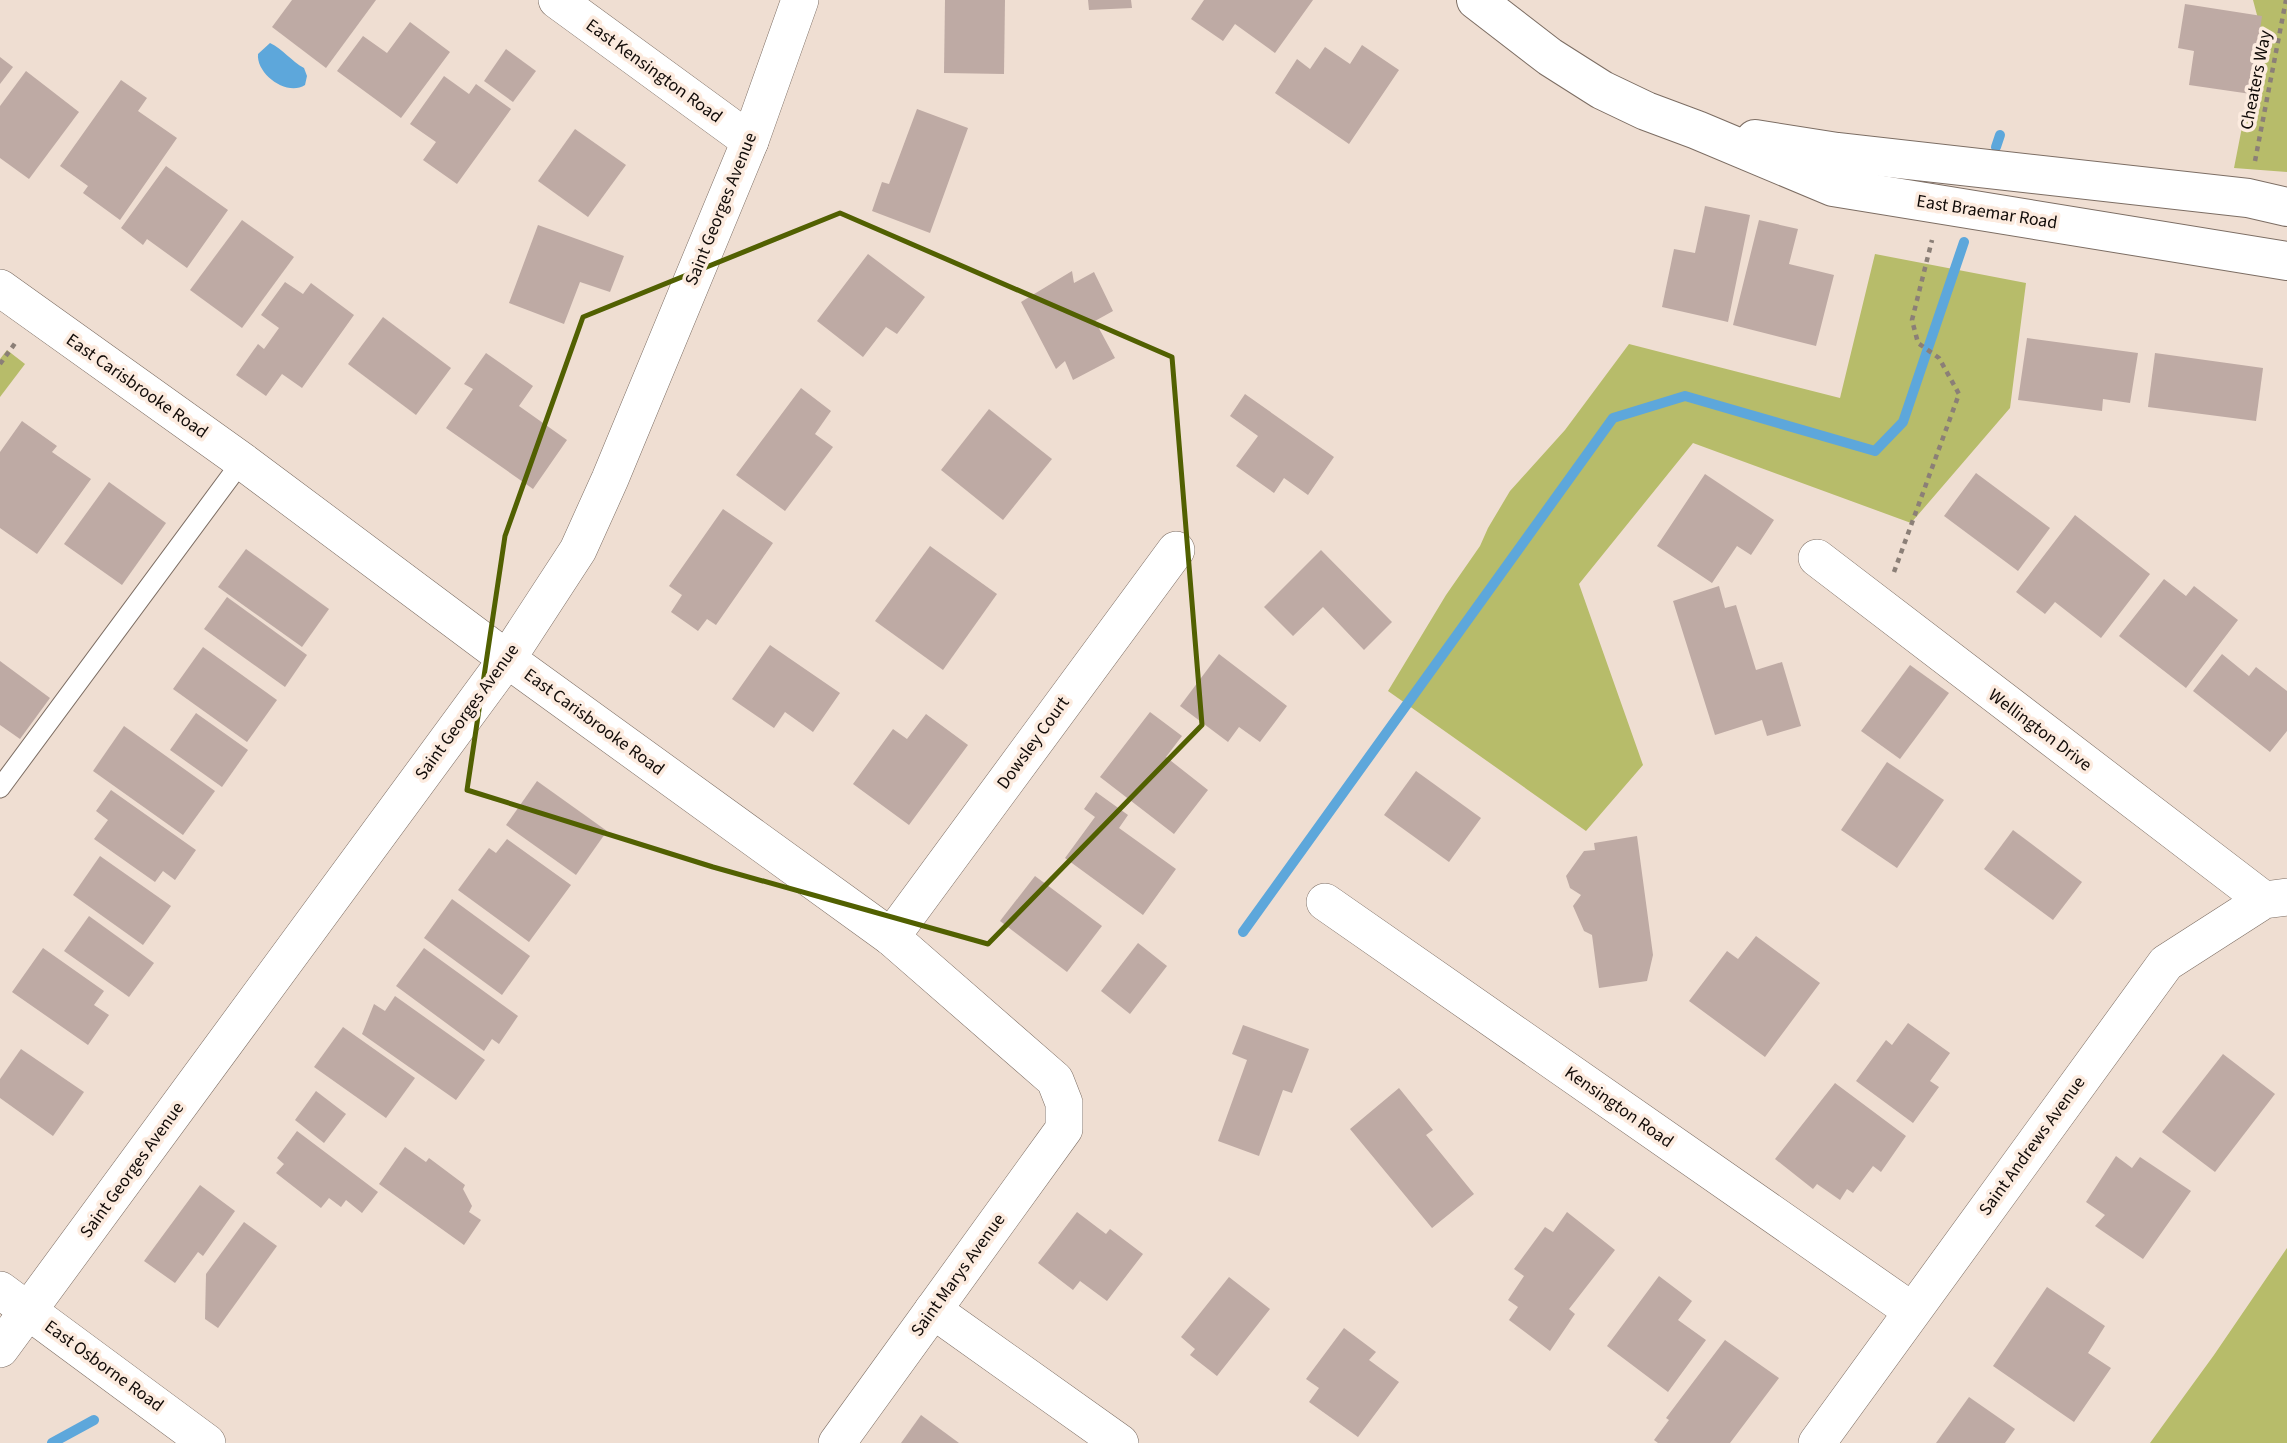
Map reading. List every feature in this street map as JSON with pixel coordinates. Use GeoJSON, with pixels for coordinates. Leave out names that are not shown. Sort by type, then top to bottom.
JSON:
{"type":"FeatureCollection","features":[{"type":"Feature","properties":{"kind":"street","name":"East Kensington Road"},"geometry":{"type":"LineString","coordinates":[[557,0],[750,141]]}},
{"type":"Feature","properties":{"kind":"street","name":"Saint Georges Avenue"},"geometry":{"type":"LineString","coordinates":[[0,1349],[14,1300],[506,659],[578,550],[750,141],[800,0]]}},
{"type":"Feature","properties":{"kind":"street","name":"East Braemar Road"},"geometry":{"type":"LineString","coordinates":[[1476,0],[1550,57],[1602,90],[1646,111],[1833,187],[2287,261]]}},
{"type":"Feature","properties":{"kind":"street","name":"East Braemar Road"},"geometry":{"type":"LineString","coordinates":[[1698,130],[1837,152],[2248,198],[2287,207]]}},
{"type":"Feature","properties":{"kind":"street","name":"East Carisbrooke Road"},"geometry":{"type":"LineString","coordinates":[[0,288],[242,461],[506,659],[891,937],[1055,1080],[1064,1103]]}},
{"type":"Feature","properties":{"kind":"street","name":"Dowsley Court"},"geometry":{"type":"LineString","coordinates":[[891,937],[1176,550]]}},
{"type":"Feature","properties":{"kind":"street","name":"Wellington Drive"},"geometry":{"type":"LineString","coordinates":[[1817,558],[2276,899]]}},
{"type":"Feature","properties":{"kind":"street","name":"Saint Andrews Avenue"},"geometry":{"type":"LineString","coordinates":[[1817,1443],[2166,962],[2276,899]]}},
{"type":"Feature","properties":{"kind":"street","name":"Kensington Road"},"geometry":{"type":"LineString","coordinates":[[1325,902],[1912,1311]]}},
{"type":"Feature","properties":{"kind":"street","name":"Saint Marys Avenue"},"geometry":{"type":"LineString","coordinates":[[837,1443],[1064,1129],[1064,1103]]}},
{"type":"Feature","properties":{"kind":"street","name":"East Osborne Road"},"geometry":{"type":"LineString","coordinates":[[14,1300],[207,1443]]}},
{"type":"Feature","properties":{"kind":"street"},"geometry":{"type":"LineString","coordinates":[[933,1310],[1120,1443]]}},
{"type":"Feature","properties":{"kind":"lane"},"geometry":{"type":"LineString","coordinates":[[0,788],[242,461]]}},
{"type":"Feature","properties":{"kind":"path","name":"Cheaters Way"},"geometry":{"type":"LineString","coordinates":[[2254,165],[2286,0]]}},
{"type":"Feature","properties":{"kind":"path"},"geometry":{"type":"LineString","coordinates":[[1881,608],[1959,394],[1939,358],[1918,343],[1912,320],[1934,233]]}},
{"type":"Feature","properties":{"kind":"highlighted area"},"geometry":{"type":"Polygon","coordinates":[[[840,213],[1172,357],[1202,725],[988,944],[713,867],[467,790],[505,536],[583,317],[840,213]]]}},
{"type":"Feature","properties":{"kind":"green space"},"geometry":{"type":"Polygon","coordinates":[[[2253,0],[2287,0],[2287,172],[2234,168],[2261,30],[2253,0]]]}},
{"type":"Feature","properties":{"kind":"green space"},"geometry":{"type":"Polygon","coordinates":[[[1875,254],[2026,283],[2010,408],[1911,523],[1693,443],[1579,584],[1643,765],[1586,831],[1388,691],[1446,595],[1480,546],[1510,491],[1565,430],[1629,344],[1840,398],[1875,254]]]}},
{"type":"Feature","properties":{"kind":"green space"},"geometry":{"type":"Polygon","coordinates":[[[7,350],[25,364],[0,397],[0,359],[7,350]]]}},
{"type":"Feature","properties":{"kind":"green space"},"geometry":{"type":"Polygon","coordinates":[[[2287,1248],[2287,1443],[2150,1443],[2214,1355],[2287,1248]]]}},
{"type":"Feature","properties":{"kind":"water"},"geometry":{"type":"Polygon","coordinates":[[[270,43],[304,68],[307,76],[305,85],[290,88],[267,76],[259,62],[258,54],[270,43]]]}},
{"type":"Feature","properties":{"kind":"building"},"geometry":{"type":"Polygon","coordinates":[[[292,0],[376,0],[326,68],[272,27],[292,0]]]}},
{"type":"Feature","properties":{"kind":"building"},"geometry":{"type":"Polygon","coordinates":[[[945,0],[1005,0],[1004,74],[944,73],[945,0]]]}},
{"type":"Feature","properties":{"kind":"building"},"geometry":{"type":"Polygon","coordinates":[[[1088,0],[1131,0],[1132,8],[1089,10],[1088,0]]]}},
{"type":"Feature","properties":{"kind":"building"},"geometry":{"type":"Polygon","coordinates":[[[1204,0],[1313,0],[1275,53],[1235,24],[1223,41],[1191,19],[1204,0]]]}},
{"type":"Feature","properties":{"kind":"building"},"geometry":{"type":"Polygon","coordinates":[[[2185,4],[2262,16],[2251,94],[2189,85],[2194,51],[2178,48],[2185,4]]]}},
{"type":"Feature","properties":{"kind":"building"},"geometry":{"type":"Polygon","coordinates":[[[410,22],[450,52],[401,118],[337,71],[363,36],[387,53],[410,22]]]}},
{"type":"Feature","properties":{"kind":"building"},"geometry":{"type":"Polygon","coordinates":[[[1362,45],[1399,70],[1349,144],[1275,93],[1297,59],[1310,69],[1325,47],[1350,64],[1362,45]]]}},
{"type":"Feature","properties":{"kind":"building"},"geometry":{"type":"Polygon","coordinates":[[[506,49],[536,71],[513,102],[484,81],[506,49]]]}},
{"type":"Feature","properties":{"kind":"building"},"geometry":{"type":"Polygon","coordinates":[[[0,57],[13,67],[0,84],[0,57]]]}},
{"type":"Feature","properties":{"kind":"building"},"geometry":{"type":"Polygon","coordinates":[[[26,71],[79,112],[29,179],[0,158],[0,106],[26,71]]]}},
{"type":"Feature","properties":{"kind":"building"},"geometry":{"type":"Polygon","coordinates":[[[444,76],[469,94],[476,84],[511,109],[457,184],[423,160],[436,142],[410,124],[444,76]]]}},
{"type":"Feature","properties":{"kind":"building"},"geometry":{"type":"Polygon","coordinates":[[[121,80],[147,98],[138,111],[177,138],[120,220],[83,193],[88,186],[60,166],[121,80]]]}},
{"type":"Feature","properties":{"kind":"building"},"geometry":{"type":"Polygon","coordinates":[[[917,109],[968,128],[930,233],[872,211],[882,182],[889,184],[917,109]]]}},
{"type":"Feature","properties":{"kind":"building"},"geometry":{"type":"Polygon","coordinates":[[[575,129],[626,165],[588,217],[538,181],[575,129]]]}},
{"type":"Feature","properties":{"kind":"building"},"geometry":{"type":"Polygon","coordinates":[[[166,166],[228,210],[187,268],[147,239],[143,245],[121,228],[166,166]]]}},
{"type":"Feature","properties":{"kind":"building"},"geometry":{"type":"Polygon","coordinates":[[[1705,206],[1750,215],[1728,322],[1662,307],[1674,249],[1695,253],[1705,206]]]}},
{"type":"Feature","properties":{"kind":"building"},"geometry":{"type":"Polygon","coordinates":[[[242,220],[294,257],[242,328],[190,290],[242,220]]]}},
{"type":"Feature","properties":{"kind":"building"},"geometry":{"type":"Polygon","coordinates":[[[1759,220],[1798,229],[1789,264],[1834,275],[1816,346],[1733,325],[1759,220]]]}},
{"type":"Feature","properties":{"kind":"building"},"geometry":{"type":"Polygon","coordinates":[[[538,225],[624,256],[610,292],[580,282],[564,324],[509,303],[538,225]]]}},
{"type":"Feature","properties":{"kind":"building"},"geometry":{"type":"Polygon","coordinates":[[[868,254],[925,297],[897,334],[886,327],[863,357],[817,321],[868,254]]]}},
{"type":"Feature","properties":{"kind":"building"},"geometry":{"type":"Polygon","coordinates":[[[1072,271],[1074,283],[1094,272],[1113,311],[1095,321],[1115,358],[1073,380],[1065,361],[1056,369],[1021,302],[1072,271]]]}},
{"type":"Feature","properties":{"kind":"building"},"geometry":{"type":"Polygon","coordinates":[[[285,282],[303,294],[311,283],[354,315],[302,388],[282,374],[266,396],[236,375],[258,344],[264,349],[279,328],[261,315],[285,282]]]}},
{"type":"Feature","properties":{"kind":"building"},"geometry":{"type":"Polygon","coordinates":[[[383,317],[451,368],[416,415],[348,364],[383,317]]]}},
{"type":"Feature","properties":{"kind":"building"},"geometry":{"type":"Polygon","coordinates":[[[2027,338],[2138,353],[2130,403],[2103,399],[2102,411],[2018,400],[2027,338]]]}},
{"type":"Feature","properties":{"kind":"building"},"geometry":{"type":"Polygon","coordinates":[[[486,353],[533,386],[519,406],[567,440],[533,489],[446,428],[473,389],[464,384],[486,353]]]}},
{"type":"Feature","properties":{"kind":"building"},"geometry":{"type":"Polygon","coordinates":[[[2155,353],[2263,368],[2256,421],[2148,407],[2155,353]]]}},
{"type":"Feature","properties":{"kind":"building"},"geometry":{"type":"Polygon","coordinates":[[[801,388],[831,411],[815,434],[833,447],[785,511],[736,475],[801,388]]]}},
{"type":"Feature","properties":{"kind":"building"},"geometry":{"type":"Polygon","coordinates":[[[1245,394],[1334,457],[1308,495],[1284,478],[1274,493],[1236,466],[1258,436],[1230,416],[1245,394]]]}},
{"type":"Feature","properties":{"kind":"building"},"geometry":{"type":"Polygon","coordinates":[[[989,409],[1052,459],[1003,520],[941,470],[989,409]]]}},
{"type":"Feature","properties":{"kind":"building"},"geometry":{"type":"Polygon","coordinates":[[[22,421],[57,446],[52,452],[91,479],[37,554],[0,528],[0,452],[22,421]]]}},
{"type":"Feature","properties":{"kind":"building"},"geometry":{"type":"Polygon","coordinates":[[[1976,473],[2050,528],[2018,571],[1944,516],[1976,473]]]}},
{"type":"Feature","properties":{"kind":"building"},"geometry":{"type":"Polygon","coordinates":[[[1705,474],[1774,520],[1751,555],[1737,546],[1712,583],[1657,546],[1705,474]]]}},
{"type":"Feature","properties":{"kind":"building"},"geometry":{"type":"Polygon","coordinates":[[[109,482],[166,523],[122,585],[64,544],[109,482]]]}},
{"type":"Feature","properties":{"kind":"building"},"geometry":{"type":"Polygon","coordinates":[[[723,509],[773,543],[716,625],[707,619],[698,631],[671,612],[682,595],[669,586],[723,509]]]}},
{"type":"Feature","properties":{"kind":"building"},"geometry":{"type":"Polygon","coordinates":[[[2075,515],[2150,574],[2101,638],[2055,602],[2045,614],[2016,592],[2075,515]]]}},
{"type":"Feature","properties":{"kind":"building"},"geometry":{"type":"Polygon","coordinates":[[[930,546],[997,594],[943,670],[875,621],[930,546]]]}},
{"type":"Feature","properties":{"kind":"building"},"geometry":{"type":"Polygon","coordinates":[[[246,549],[329,609],[302,647],[218,587],[246,549]]]}},
{"type":"Feature","properties":{"kind":"building"},"geometry":{"type":"Polygon","coordinates":[[[1321,550],[1392,622],[1364,650],[1323,607],[1293,636],[1264,607],[1321,550]]]}},
{"type":"Feature","properties":{"kind":"building"},"geometry":{"type":"Polygon","coordinates":[[[2164,579],[2186,596],[2194,586],[2238,620],[2186,688],[2119,636],[2164,579]]]}},
{"type":"Feature","properties":{"kind":"building"},"geometry":{"type":"Polygon","coordinates":[[[1719,586],[1725,608],[1736,605],[1756,670],[1782,662],[1801,726],[1767,736],[1762,720],[1715,735],[1673,601],[1719,586]]]}},
{"type":"Feature","properties":{"kind":"building"},"geometry":{"type":"Polygon","coordinates":[[[227,597],[307,655],[285,687],[204,629],[227,597]]]}},
{"type":"Feature","properties":{"kind":"building"},"geometry":{"type":"Polygon","coordinates":[[[770,645],[840,693],[813,732],[785,712],[774,728],[732,699],[770,645]]]}},
{"type":"Feature","properties":{"kind":"building"},"geometry":{"type":"Polygon","coordinates":[[[203,647],[277,700],[247,742],[173,689],[203,647]]]}},
{"type":"Feature","properties":{"kind":"building"},"geometry":{"type":"Polygon","coordinates":[[[1219,654],[1287,706],[1260,742],[1239,727],[1228,742],[1180,706],[1219,654]]]}},
{"type":"Feature","properties":{"kind":"building"},"geometry":{"type":"Polygon","coordinates":[[[2222,654],[2249,676],[2256,667],[2287,691],[2287,731],[2270,752],[2193,691],[2222,654]]]}},
{"type":"Feature","properties":{"kind":"building"},"geometry":{"type":"Polygon","coordinates":[[[0,661],[50,698],[20,739],[0,725],[0,661]]]}},
{"type":"Feature","properties":{"kind":"building"},"geometry":{"type":"Polygon","coordinates":[[[1910,665],[1949,693],[1900,759],[1861,731],[1910,665]]]}},
{"type":"Feature","properties":{"kind":"building"},"geometry":{"type":"Polygon","coordinates":[[[1150,712],[1182,736],[1166,757],[1208,790],[1174,834],[1100,777],[1150,712]]]}},
{"type":"Feature","properties":{"kind":"building"},"geometry":{"type":"Polygon","coordinates":[[[196,713],[248,750],[222,787],[170,750],[196,713]]]}},
{"type":"Feature","properties":{"kind":"building"},"geometry":{"type":"Polygon","coordinates":[[[926,714],[968,745],[909,825],[853,784],[893,729],[907,739],[926,714]]]}},
{"type":"Feature","properties":{"kind":"building"},"geometry":{"type":"Polygon","coordinates":[[[124,726],[215,791],[183,835],[93,771],[124,726]]]}},
{"type":"Feature","properties":{"kind":"building"},"geometry":{"type":"Polygon","coordinates":[[[1887,762],[1944,800],[1897,868],[1841,830],[1887,762]]]}},
{"type":"Feature","properties":{"kind":"building"},"geometry":{"type":"Polygon","coordinates":[[[1416,771],[1481,818],[1449,862],[1384,815],[1416,771]]]}},
{"type":"Feature","properties":{"kind":"building"},"geometry":{"type":"Polygon","coordinates":[[[537,781],[607,831],[576,875],[506,825],[537,781]]]}},
{"type":"Feature","properties":{"kind":"building"},"geometry":{"type":"Polygon","coordinates":[[[111,790],[196,850],[175,880],[163,871],[155,882],[94,839],[108,820],[96,811],[111,790]]]}},
{"type":"Feature","properties":{"kind":"building"},"geometry":{"type":"Polygon","coordinates":[[[1096,792],[1128,815],[1119,828],[1176,869],[1143,915],[1065,858],[1095,817],[1084,809],[1096,792]]]}},
{"type":"Feature","properties":{"kind":"building"},"geometry":{"type":"Polygon","coordinates":[[[2013,830],[2082,882],[2053,920],[1984,869],[2013,830]]]}},
{"type":"Feature","properties":{"kind":"building"},"geometry":{"type":"Polygon","coordinates":[[[1637,836],[1653,955],[1647,981],[1599,988],[1592,935],[1584,931],[1573,906],[1581,895],[1570,888],[1566,876],[1584,851],[1595,850],[1594,843],[1637,836]]]}},
{"type":"Feature","properties":{"kind":"building"},"geometry":{"type":"Polygon","coordinates":[[[507,839],[571,885],[529,942],[458,890],[489,848],[496,853],[507,839]]]}},
{"type":"Feature","properties":{"kind":"building"},"geometry":{"type":"Polygon","coordinates":[[[100,856],[171,906],[143,945],[73,895],[100,856]]]}},
{"type":"Feature","properties":{"kind":"building"},"geometry":{"type":"Polygon","coordinates":[[[1035,876],[1102,926],[1067,972],[1000,921],[1035,876]]]}},
{"type":"Feature","properties":{"kind":"building"},"geometry":{"type":"Polygon","coordinates":[[[452,899],[530,956],[502,995],[424,938],[452,899]]]}},
{"type":"Feature","properties":{"kind":"building"},"geometry":{"type":"Polygon","coordinates":[[[89,916],[154,963],[129,997],[64,951],[89,916]]]}},
{"type":"Feature","properties":{"kind":"building"},"geometry":{"type":"Polygon","coordinates":[[[1756,936],[1820,983],[1765,1057],[1689,1001],[1727,951],[1738,959],[1756,936]]]}},
{"type":"Feature","properties":{"kind":"building"},"geometry":{"type":"Polygon","coordinates":[[[1138,943],[1167,966],[1130,1014],[1101,991],[1138,943]]]}},
{"type":"Feature","properties":{"kind":"building"},"geometry":{"type":"Polygon","coordinates":[[[43,948],[104,991],[94,1005],[109,1015],[88,1045],[12,992],[43,948]]]}},
{"type":"Feature","properties":{"kind":"building"},"geometry":{"type":"Polygon","coordinates":[[[424,948],[518,1016],[499,1044],[492,1039],[484,1051],[396,986],[424,948]]]}},
{"type":"Feature","properties":{"kind":"building"},"geometry":{"type":"Polygon","coordinates":[[[395,996],[485,1060],[456,1100],[362,1034],[374,1004],[385,1011],[395,996]]]}},
{"type":"Feature","properties":{"kind":"building"},"geometry":{"type":"Polygon","coordinates":[[[1908,1023],[1950,1053],[1930,1081],[1939,1087],[1913,1123],[1856,1081],[1886,1040],[1892,1045],[1908,1023]]]}},
{"type":"Feature","properties":{"kind":"building"},"geometry":{"type":"Polygon","coordinates":[[[1243,1025],[1309,1049],[1292,1093],[1283,1090],[1259,1156],[1218,1141],[1247,1060],[1232,1054],[1243,1025]]]}},
{"type":"Feature","properties":{"kind":"building"},"geometry":{"type":"Polygon","coordinates":[[[343,1027],[415,1078],[386,1118],[314,1067],[343,1027]]]}},
{"type":"Feature","properties":{"kind":"building"},"geometry":{"type":"Polygon","coordinates":[[[21,1049],[84,1092],[53,1136],[0,1098],[0,1079],[21,1049]]]}},
{"type":"Feature","properties":{"kind":"building"},"geometry":{"type":"Polygon","coordinates":[[[2223,1054],[2275,1094],[2215,1172],[2162,1132],[2223,1054]]]}},
{"type":"Feature","properties":{"kind":"building"},"geometry":{"type":"Polygon","coordinates":[[[1835,1083],[1906,1136],[1881,1172],[1873,1166],[1853,1193],[1847,1189],[1840,1200],[1817,1184],[1813,1189],[1775,1159],[1835,1083]]]}},
{"type":"Feature","properties":{"kind":"building"},"geometry":{"type":"Polygon","coordinates":[[[1399,1088],[1433,1130],[1426,1135],[1474,1194],[1432,1228],[1350,1129],[1399,1088]]]}},
{"type":"Feature","properties":{"kind":"building"},"geometry":{"type":"Polygon","coordinates":[[[316,1091],[346,1114],[324,1143],[295,1120],[316,1091]]]}},
{"type":"Feature","properties":{"kind":"building"},"geometry":{"type":"Polygon","coordinates":[[[297,1131],[378,1192],[362,1213],[346,1200],[341,1207],[329,1198],[321,1208],[276,1173],[284,1164],[277,1158],[297,1131]]]}},
{"type":"Feature","properties":{"kind":"building"},"geometry":{"type":"Polygon","coordinates":[[[405,1147],[426,1162],[429,1158],[465,1185],[463,1189],[472,1206],[469,1212],[481,1220],[464,1245],[379,1184],[405,1147]]]}},
{"type":"Feature","properties":{"kind":"building"},"geometry":{"type":"Polygon","coordinates":[[[2116,1156],[2132,1168],[2140,1157],[2191,1191],[2143,1259],[2095,1226],[2105,1215],[2086,1202],[2116,1156]]]}},
{"type":"Feature","properties":{"kind":"building"},"geometry":{"type":"Polygon","coordinates":[[[200,1185],[235,1211],[203,1256],[198,1252],[175,1283],[144,1261],[200,1185]]]}},
{"type":"Feature","properties":{"kind":"building"},"geometry":{"type":"Polygon","coordinates":[[[1077,1212],[1106,1234],[1110,1229],[1143,1254],[1107,1301],[1080,1281],[1073,1290],[1038,1263],[1077,1212]]]}},
{"type":"Feature","properties":{"kind":"building"},"geometry":{"type":"Polygon","coordinates":[[[1567,1212],[1615,1250],[1569,1309],[1575,1314],[1550,1351],[1509,1320],[1518,1307],[1508,1300],[1524,1276],[1514,1269],[1545,1227],[1553,1232],[1567,1212]]]}},
{"type":"Feature","properties":{"kind":"building"},"geometry":{"type":"Polygon","coordinates":[[[244,1222],[277,1246],[218,1328],[205,1319],[206,1274],[244,1222]]]}},
{"type":"Feature","properties":{"kind":"building"},"geometry":{"type":"Polygon","coordinates":[[[1659,1276],[1692,1301],[1678,1320],[1706,1340],[1668,1392],[1607,1346],[1659,1276]]]}},
{"type":"Feature","properties":{"kind":"building"},"geometry":{"type":"Polygon","coordinates":[[[1229,1277],[1270,1309],[1217,1376],[1190,1355],[1195,1349],[1181,1337],[1229,1277]]]}},
{"type":"Feature","properties":{"kind":"building"},"geometry":{"type":"Polygon","coordinates":[[[2047,1287],[2105,1326],[2088,1353],[2111,1368],[2074,1422],[1993,1366],[2047,1287]]]}},
{"type":"Feature","properties":{"kind":"building"},"geometry":{"type":"Polygon","coordinates":[[[1344,1328],[1376,1352],[1369,1360],[1399,1382],[1358,1437],[1309,1402],[1319,1388],[1306,1379],[1344,1328]]]}},
{"type":"Feature","properties":{"kind":"building"},"geometry":{"type":"Polygon","coordinates":[[[1725,1340],[1779,1378],[1730,1443],[1658,1443],[1654,1440],[1669,1420],[1666,1418],[1725,1340]]]}},
{"type":"Feature","properties":{"kind":"building"},"geometry":{"type":"Polygon","coordinates":[[[1969,1397],[2015,1429],[2005,1443],[1936,1443],[1969,1397]]]}},
{"type":"Feature","properties":{"kind":"building"},"geometry":{"type":"Polygon","coordinates":[[[921,1415],[959,1443],[901,1443],[921,1415]]]}},
{"type":"Feature","properties":{"kind":"waterway"},"geometry":{"type":"LineString","coordinates":[[1996,147],[2000,135]]}},
{"type":"Feature","properties":{"kind":"waterway"},"geometry":{"type":"LineString","coordinates":[[1243,932],[1613,418],[1685,396],[1875,451],[1903,422],[1964,242]]}},
{"type":"Feature","properties":{"kind":"waterway"},"geometry":{"type":"LineString","coordinates":[[52,1443],[94,1420]]}}]}
